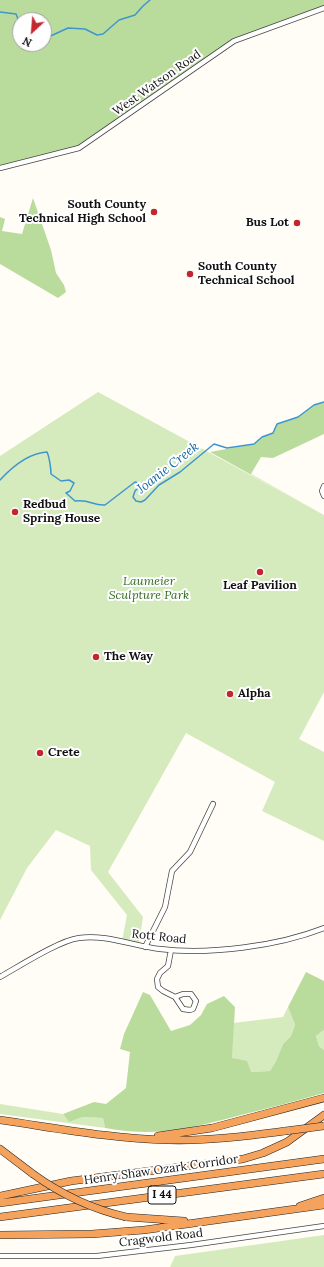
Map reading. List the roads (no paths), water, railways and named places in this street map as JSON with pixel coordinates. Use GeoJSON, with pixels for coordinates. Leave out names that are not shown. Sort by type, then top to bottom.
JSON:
{"type":"FeatureCollection","features":[{"type":"Feature","properties":{"kind":"highway"},"geometry":{"type":"LineString","coordinates":[[146,1138],[212,1128],[324,1098]]}},
{"type":"Feature","properties":{"kind":"highway"},"geometry":{"type":"LineString","coordinates":[[0,1196],[71,1180],[243,1159],[263,1153],[287,1142],[324,1115]]}},
{"type":"Feature","properties":{"kind":"highway"},"geometry":{"type":"LineString","coordinates":[[0,1120],[92,1133],[168,1140],[205,1139],[324,1126]]}},
{"type":"Feature","properties":{"kind":"highway"},"geometry":{"type":"LineString","coordinates":[[0,1149],[63,1194],[79,1202],[126,1217],[201,1222]]}},
{"type":"Feature","properties":{"kind":"highway","name":"Henry Shaw Ozark Corridor"},"geometry":{"type":"LineString","coordinates":[[0,1203],[324,1159]]}},
{"type":"Feature","properties":{"kind":"highway","name":"Henry Shaw Ozark Corridor"},"geometry":{"type":"LineString","coordinates":[[0,1217],[324,1174]]}},
{"type":"Feature","properties":{"kind":"highway"},"geometry":{"type":"LineString","coordinates":[[291,1210],[324,1198]]}},
{"type":"Feature","properties":{"kind":"highway"},"geometry":{"type":"LineString","coordinates":[[0,1235],[109,1233],[157,1228],[324,1205]]}},
{"type":"Feature","properties":{"kind":"street","name":"West Watson Road"},"geometry":{"type":"LineString","coordinates":[[0,168],[80,148],[234,41],[324,8]]}},
{"type":"Feature","properties":{"kind":"street"},"geometry":{"type":"LineString","coordinates":[[324,486],[322,491],[324,496]]}},
{"type":"Feature","properties":{"kind":"street"},"geometry":{"type":"LineString","coordinates":[[145,947],[165,907],[172,870],[190,852],[213,804]]}},
{"type":"Feature","properties":{"kind":"street","name":"Rott Road"},"geometry":{"type":"LineString","coordinates":[[0,977],[63,943],[78,938],[96,938],[171,950],[214,949],[277,943],[324,928]]}},
{"type":"Feature","properties":{"kind":"street"},"geometry":{"type":"LineString","coordinates":[[171,950],[168,966],[160,973],[157,979],[158,987],[175,997],[183,1009],[190,1010],[195,1005],[196,1001],[191,994],[183,994],[175,997]]}},
{"type":"Feature","properties":{"kind":"street","name":"Cragwold Road"},"geometry":{"type":"LineString","coordinates":[[0,1256],[97,1256],[191,1245],[324,1226]]}},
{"type":"Feature","properties":{"kind":"waterway"},"geometry":{"type":"LineString","coordinates":[[52,35],[68,28],[85,29],[97,35],[103,34],[119,20],[135,15],[150,0]]}},
{"type":"Feature","properties":{"kind":"waterway"},"geometry":{"type":"LineString","coordinates":[[0,12],[12,14]]}},
{"type":"Feature","properties":{"kind":"waterway","name":"Joanie Creek"},"geometry":{"type":"LineString","coordinates":[[0,480],[10,470],[27,458],[47,452],[51,474],[61,481],[69,480],[74,483],[70,491],[66,493],[75,501],[105,505],[135,482],[142,484],[135,491],[133,497],[136,501],[141,502],[145,500],[159,485],[180,472],[214,444],[227,448],[254,444],[262,437],[273,433],[277,424],[298,417],[314,405],[324,402]]}},
{"type":"Feature","properties":{"kind":"place","name":"South County Technical High School"},"geometry":{"type":"Point","coordinates":[154,212]}},
{"type":"Feature","properties":{"kind":"place","name":"Bus Lot"},"geometry":{"type":"Point","coordinates":[297,223]}},
{"type":"Feature","properties":{"kind":"place","name":"South County Technical School"},"geometry":{"type":"Point","coordinates":[190,274]}},
{"type":"Feature","properties":{"kind":"place","name":"Redbud Spring House"},"geometry":{"type":"Point","coordinates":[15,512]}},
{"type":"Feature","properties":{"kind":"place","name":"Leaf Pavilion"},"geometry":{"type":"Point","coordinates":[260,572]}},
{"type":"Feature","properties":{"kind":"place","name":"The Way"},"geometry":{"type":"Point","coordinates":[96,657]}},
{"type":"Feature","properties":{"kind":"place","name":"Alpha"},"geometry":{"type":"Point","coordinates":[230,694]}},
{"type":"Feature","properties":{"kind":"place","name":"Crete"},"geometry":{"type":"Point","coordinates":[40,753]}},
{"type":"Feature","properties":{"kind":"park label","name":"Laumeier Sculpture Park"},"geometry":{"type":"Point","coordinates":[149,589]}}]}
